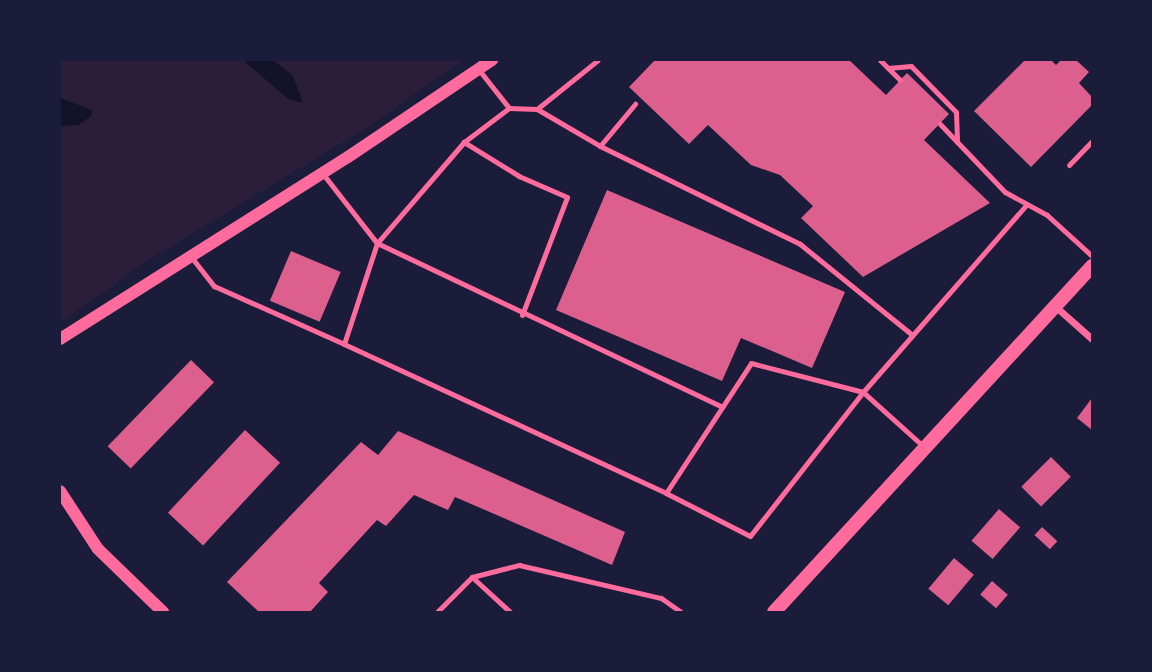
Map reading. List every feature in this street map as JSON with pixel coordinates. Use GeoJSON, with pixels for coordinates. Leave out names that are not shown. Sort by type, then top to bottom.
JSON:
{"type":"FeatureCollection","features":[{"type":"Feature","properties":{"kind":"main road"},"geometry":{"type":"LineString","coordinates":[[774,612],[1093,266]]}},
{"type":"Feature","properties":{"kind":"street"},"geometry":{"type":"LineString","coordinates":[[60,339],[323,173],[492,60]]}},
{"type":"Feature","properties":{"kind":"street"},"geometry":{"type":"LineString","coordinates":[[1056,307],[1093,339]]}},
{"type":"Feature","properties":{"kind":"street"},"geometry":{"type":"LineString","coordinates":[[60,491],[98,549],[163,612]]}},
{"type":"Feature","properties":{"kind":"lane"},"geometry":{"type":"LineString","coordinates":[[537,109],[598,60]]}},
{"type":"Feature","properties":{"kind":"lane"},"geometry":{"type":"LineString","coordinates":[[880,60],[900,80]]}},
{"type":"Feature","properties":{"kind":"lane"},"geometry":{"type":"LineString","coordinates":[[888,68],[911,66],[957,112],[957,142]]}},
{"type":"Feature","properties":{"kind":"lane"},"geometry":{"type":"LineString","coordinates":[[479,69],[509,108]]}},
{"type":"Feature","properties":{"kind":"lane"},"geometry":{"type":"LineString","coordinates":[[600,146],[635,104]]}},
{"type":"Feature","properties":{"kind":"lane"},"geometry":{"type":"LineString","coordinates":[[344,344],[377,243],[464,142],[509,108],[537,109],[600,146],[800,244],[911,334]]}},
{"type":"Feature","properties":{"kind":"lane"},"geometry":{"type":"LineString","coordinates":[[940,124],[1005,192],[1047,215],[1093,256]]}},
{"type":"Feature","properties":{"kind":"lane"},"geometry":{"type":"LineString","coordinates":[[1069,165],[1093,141]]}},
{"type":"Feature","properties":{"kind":"lane"},"geometry":{"type":"LineString","coordinates":[[464,142],[519,176],[566,197],[522,315]]}},
{"type":"Feature","properties":{"kind":"lane"},"geometry":{"type":"LineString","coordinates":[[323,173],[377,243],[522,315],[722,407]]}},
{"type":"Feature","properties":{"kind":"lane"},"geometry":{"type":"LineString","coordinates":[[191,257],[214,286],[666,493],[750,536],[911,334],[1027,204]]}},
{"type":"Feature","properties":{"kind":"lane"},"geometry":{"type":"LineString","coordinates":[[666,493],[751,363],[863,392],[926,448]]}},
{"type":"Feature","properties":{"kind":"lane"},"geometry":{"type":"LineString","coordinates":[[437,612],[472,577],[519,565],[661,598],[681,612]]}},
{"type":"Feature","properties":{"kind":"lane"},"geometry":{"type":"LineString","coordinates":[[472,577],[510,612]]}},
{"type":"Feature","properties":{"kind":"shaded area"},"geometry":{"type":"Polygon","coordinates":[[[60,60],[243,60],[278,89],[301,96],[294,78],[273,60],[463,60],[368,127],[147,261],[60,323],[60,126],[84,122],[92,115],[92,110],[60,99],[60,60]]]}},
{"type":"Feature","properties":{"kind":"shaded area"},"geometry":{"type":"Polygon","coordinates":[[[243,60],[273,60],[292,75],[303,103],[288,99],[243,60]]]}},
{"type":"Feature","properties":{"kind":"shaded area"},"geometry":{"type":"Polygon","coordinates":[[[60,98],[92,110],[92,115],[78,125],[60,126],[60,98]]]}},
{"type":"Feature","properties":{"kind":"building"},"geometry":{"type":"Polygon","coordinates":[[[655,60],[849,60],[886,95],[907,73],[949,114],[924,140],[990,203],[863,277],[801,218],[813,206],[780,175],[751,165],[708,125],[689,144],[629,87],[655,60]]]}},
{"type":"Feature","properties":{"kind":"building"},"geometry":{"type":"Polygon","coordinates":[[[1025,60],[1051,60],[1056,65],[1061,60],[1076,60],[1089,72],[1079,83],[1092,97],[1092,105],[1031,167],[974,111],[1025,60]]]}},
{"type":"Feature","properties":{"kind":"building"},"geometry":{"type":"Polygon","coordinates":[[[607,190],[845,292],[812,368],[741,338],[722,381],[556,310],[607,190]]]}},
{"type":"Feature","properties":{"kind":"building"},"geometry":{"type":"Polygon","coordinates":[[[291,251],[341,272],[320,322],[270,301],[291,251]]]}},
{"type":"Feature","properties":{"kind":"building"},"geometry":{"type":"Polygon","coordinates":[[[191,360],[214,382],[131,469],[108,446],[191,360]]]}},
{"type":"Feature","properties":{"kind":"building"},"geometry":{"type":"Polygon","coordinates":[[[1092,398],[1092,430],[1077,418],[1092,398]]]}},
{"type":"Feature","properties":{"kind":"building"},"geometry":{"type":"Polygon","coordinates":[[[245,430],[280,463],[203,545],[168,513],[245,430]]]}},
{"type":"Feature","properties":{"kind":"building"},"geometry":{"type":"Polygon","coordinates":[[[398,431],[625,532],[612,565],[455,497],[448,510],[414,495],[386,526],[377,520],[319,583],[328,592],[310,612],[259,612],[227,582],[361,442],[378,455],[398,431]]]}},
{"type":"Feature","properties":{"kind":"building"},"geometry":{"type":"Polygon","coordinates":[[[1051,457],[1071,477],[1041,506],[1021,487],[1051,457]]]}},
{"type":"Feature","properties":{"kind":"building"},"geometry":{"type":"Polygon","coordinates":[[[999,509],[1020,527],[993,559],[971,541],[999,509]]]}},
{"type":"Feature","properties":{"kind":"building"},"geometry":{"type":"Polygon","coordinates":[[[1042,527],[1057,541],[1050,549],[1034,535],[1042,527]]]}},
{"type":"Feature","properties":{"kind":"building"},"geometry":{"type":"Polygon","coordinates":[[[954,558],[974,575],[948,605],[928,589],[954,558]]]}},
{"type":"Feature","properties":{"kind":"building"},"geometry":{"type":"Polygon","coordinates":[[[992,581],[1008,595],[996,608],[980,595],[992,581]]]}}]}
